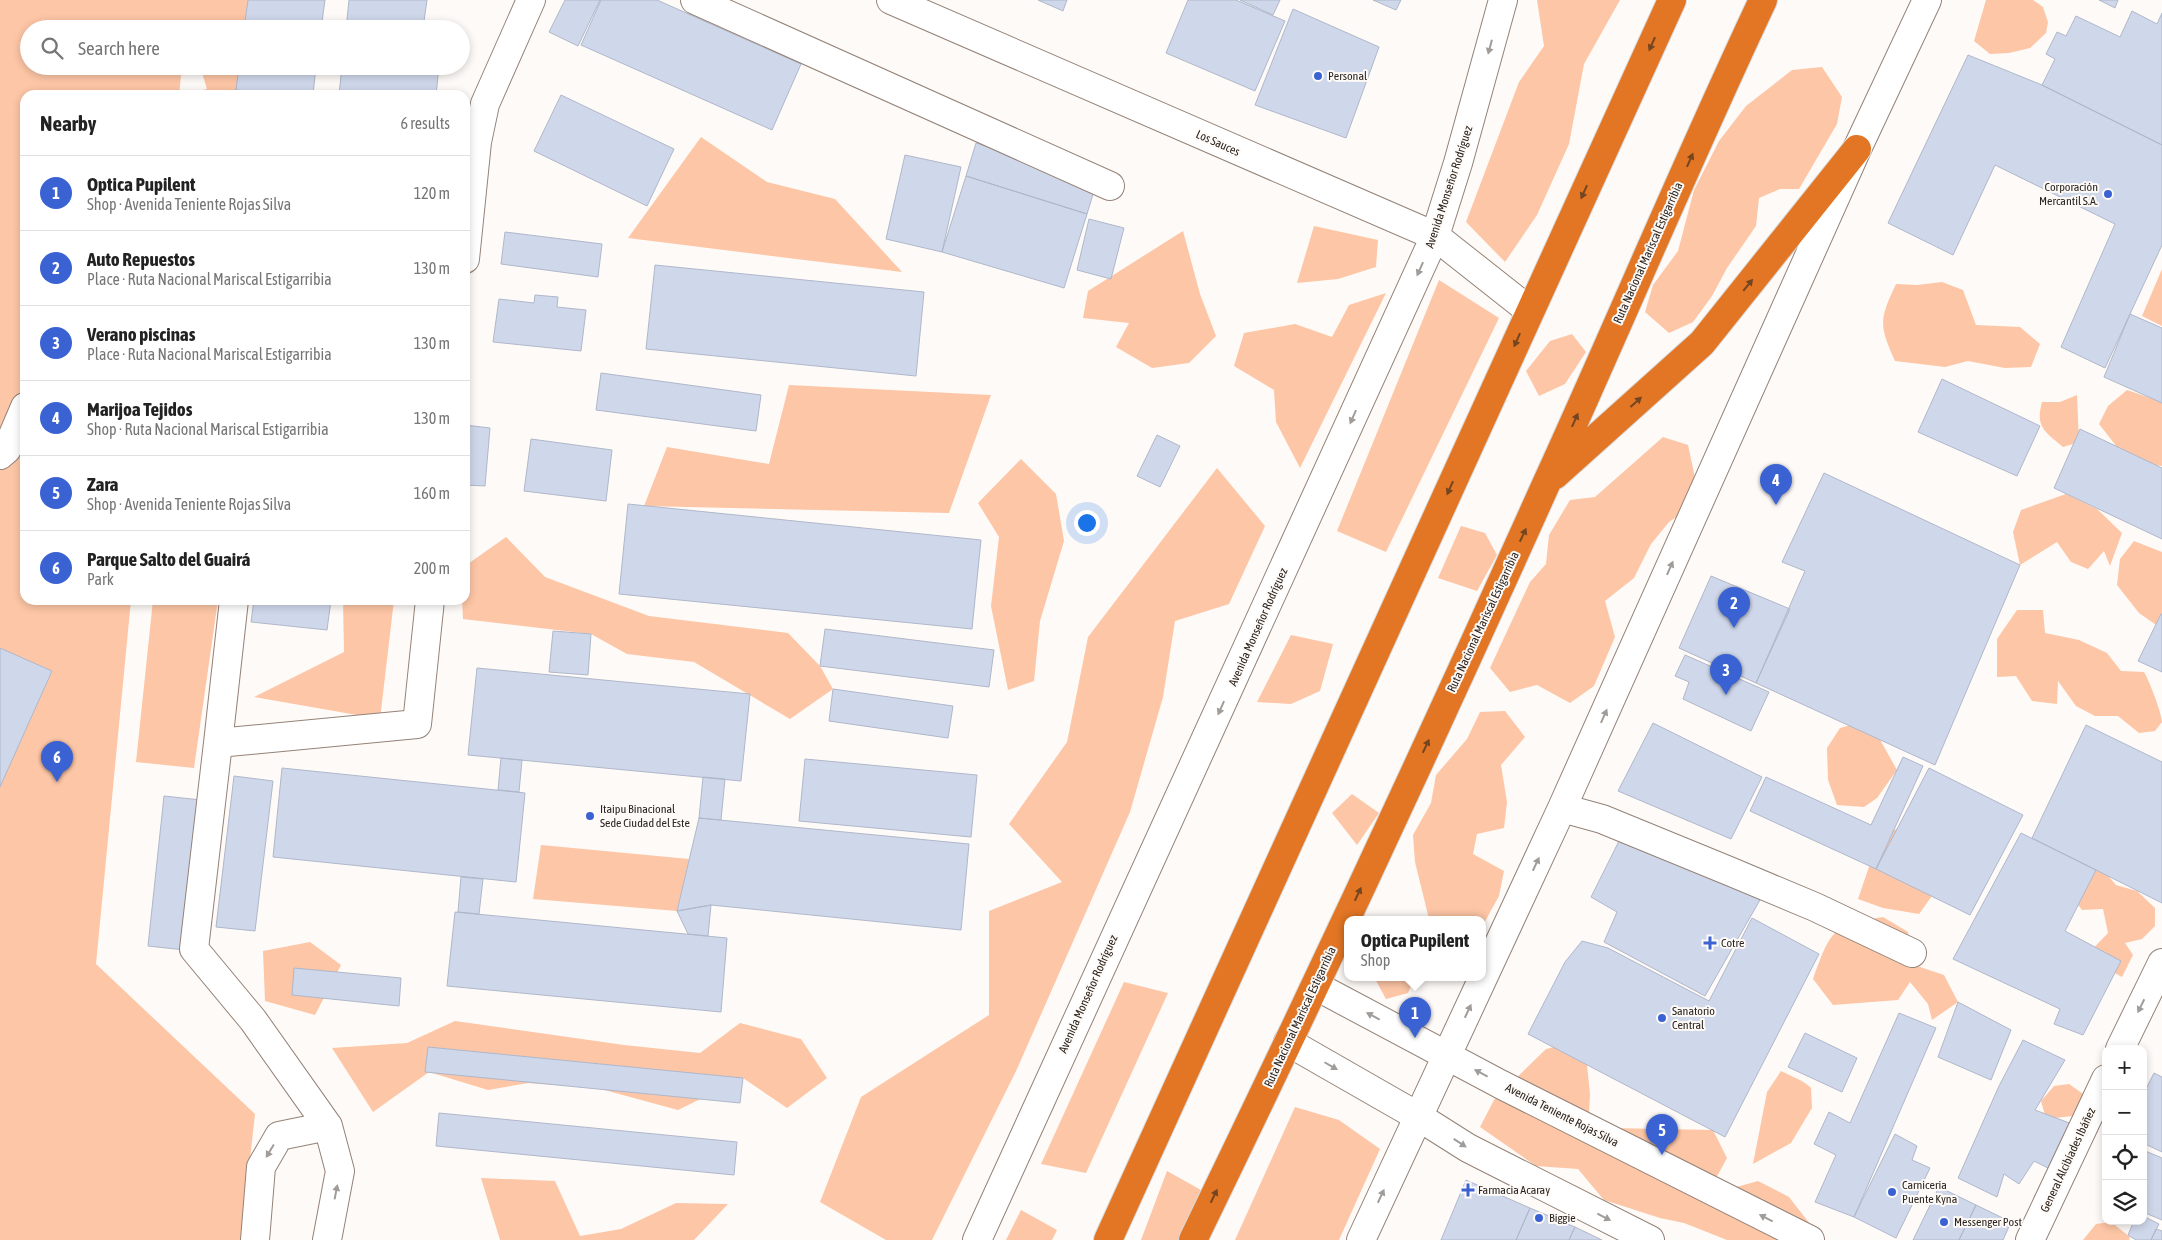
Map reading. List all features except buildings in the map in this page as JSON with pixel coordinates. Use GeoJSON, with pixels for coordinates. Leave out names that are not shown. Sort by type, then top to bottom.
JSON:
{"type":"FeatureCollection","features":[{"type":"Feature","properties":{"kind":"highway"},"geometry":{"type":"LineString","coordinates":[[1108,1240],[1672,0]]}},
{"type":"Feature","properties":{"kind":"highway","name":"Ruta Nacional Mariscal Estigarribia"},"geometry":{"type":"LineString","coordinates":[[1348,916],[1548,481],[1713,106],[1763,0]]}},
{"type":"Feature","properties":{"kind":"highway"},"geometry":{"type":"LineString","coordinates":[[1548,481],[1702,343],[1857,149]]}},
{"type":"Feature","properties":{"kind":"highway","name":"Ruta Nacional Mariscal Estigarribia"},"geometry":{"type":"LineString","coordinates":[[1193,1240],[1344,925]]}},
{"type":"Feature","properties":{"kind":"street"},"geometry":{"type":"LineString","coordinates":[[470,210],[477,142],[485,104],[531,0]]}},
{"type":"Feature","properties":{"kind":"street"},"geometry":{"type":"LineString","coordinates":[[695,0],[1110,186]]}},
{"type":"Feature","properties":{"kind":"street","name":"Los Sauces"},"geometry":{"type":"LineString","coordinates":[[890,0],[1435,236],[1530,311]]}},
{"type":"Feature","properties":{"kind":"street","name":"Avenida Monseñor Rodríguez"},"geometry":{"type":"LineString","coordinates":[[977,1240],[1435,236],[1458,163],[1503,0]]}},
{"type":"Feature","properties":{"kind":"street"},"geometry":{"type":"LineString","coordinates":[[1486,972],[1562,808],[1857,149],[1927,0]]}},
{"type":"Feature","properties":{"kind":"street"},"geometry":{"type":"LineString","coordinates":[[0,455],[7,449],[20,419]]}},
{"type":"Feature","properties":{"kind":"street"},"geometry":{"type":"LineString","coordinates":[[233,605],[194,949],[253,1020],[328,1126],[340,1171],[326,1240]]}},
{"type":"Feature","properties":{"kind":"street"},"geometry":{"type":"LineString","coordinates":[[218,743],[417,724],[429,605]]}},
{"type":"Feature","properties":{"kind":"street"},"geometry":{"type":"LineString","coordinates":[[1562,808],[1602,819],[1738,875],[1814,907],[1912,953]]}},
{"type":"Feature","properties":{"kind":"street"},"geometry":{"type":"LineString","coordinates":[[2122,1045],[2162,963]]}},
{"type":"Feature","properties":{"kind":"street"},"geometry":{"type":"LineString","coordinates":[[1360,1240],[1482,981]]}},
{"type":"Feature","properties":{"kind":"street","name":"Avenida Teniente Rojas Silva"},"geometry":{"type":"LineString","coordinates":[[1316,986],[1447,1056],[1810,1240]]}},
{"type":"Feature","properties":{"kind":"street"},"geometry":{"type":"LineString","coordinates":[[1288,1042],[1419,1117],[1468,1148],[1650,1240]]}},
{"type":"Feature","properties":{"kind":"street","name":"General Alcibíades Ibáñez"},"geometry":{"type":"LineString","coordinates":[[2030,1240],[2102,1087]]}},
{"type":"Feature","properties":{"kind":"street"},"geometry":{"type":"LineString","coordinates":[[256,1240],[261,1166],[279,1136],[328,1126]]}},
{"type":"Feature","properties":{"kind":"shaded area"},"geometry":{"type":"Polygon","coordinates":[[[0,0],[259,0],[249,20],[20,20],[20,75],[181,75],[180,90],[20,90],[20,605],[131,605],[96,964],[255,1114],[241,1240],[0,1240],[0,0]]]}},
{"type":"Feature","properties":{"kind":"shaded area"},"geometry":{"type":"Polygon","coordinates":[[[1537,0],[1620,0],[1584,64],[1569,144],[1537,215],[1505,262],[1466,222],[1519,82],[1544,46],[1537,0]]]}},
{"type":"Feature","properties":{"kind":"shaded area"},"geometry":{"type":"Polygon","coordinates":[[[1986,0],[2033,0],[2043,7],[2048,22],[2046,33],[2030,48],[2009,53],[1990,54],[1974,41],[1986,0]]]}},
{"type":"Feature","properties":{"kind":"shaded area"},"geometry":{"type":"Polygon","coordinates":[[[1822,67],[1842,97],[1837,124],[1799,189],[1780,189],[1759,198],[1756,226],[1727,268],[1712,296],[1693,322],[1669,333],[1645,312],[1653,285],[1678,251],[1694,190],[1719,141],[1746,106],[1792,70],[1822,67]]]}},
{"type":"Feature","properties":{"kind":"shaded area"},"geometry":{"type":"Polygon","coordinates":[[[203,75],[254,75],[263,90],[203,90],[207,89],[203,75]]]}},
{"type":"Feature","properties":{"kind":"shaded area"},"geometry":{"type":"Polygon","coordinates":[[[701,137],[767,182],[835,199],[902,272],[628,238],[701,137]]]}},
{"type":"Feature","properties":{"kind":"shaded area"},"geometry":{"type":"Polygon","coordinates":[[[1314,226],[1378,240],[1376,267],[1338,279],[1297,283],[1314,226]]]}},
{"type":"Feature","properties":{"kind":"shaded area"},"geometry":{"type":"Polygon","coordinates":[[[1183,231],[1200,294],[1216,336],[1189,363],[1152,368],[1116,347],[1129,323],[1083,318],[1088,291],[1183,231]]]}},
{"type":"Feature","properties":{"kind":"shaded area"},"geometry":{"type":"Polygon","coordinates":[[[2162,269],[2162,326],[2142,316],[2162,269]]]}},
{"type":"Feature","properties":{"kind":"shaded area"},"geometry":{"type":"Polygon","coordinates":[[[1439,280],[1499,318],[1386,552],[1337,531],[1439,280]]]}},
{"type":"Feature","properties":{"kind":"shaded area"},"geometry":{"type":"Polygon","coordinates":[[[1942,282],[1963,290],[1976,325],[2020,327],[2040,344],[2031,367],[2005,368],[1968,361],[1945,367],[1895,361],[1886,339],[1883,322],[1886,306],[1896,284],[1917,285],[1942,282]]]}},
{"type":"Feature","properties":{"kind":"shaded area"},"geometry":{"type":"Polygon","coordinates":[[[1386,293],[1300,468],[1276,422],[1274,390],[1234,366],[1244,333],[1295,324],[1332,337],[1349,305],[1386,293]]]}},
{"type":"Feature","properties":{"kind":"shaded area"},"geometry":{"type":"Polygon","coordinates":[[[1572,334],[1586,352],[1565,384],[1539,396],[1526,371],[1550,341],[1572,334]]]}},
{"type":"Feature","properties":{"kind":"shaded area"},"geometry":{"type":"Polygon","coordinates":[[[789,385],[991,395],[949,513],[644,506],[667,447],[769,464],[789,385]]]}},
{"type":"Feature","properties":{"kind":"shaded area"},"geometry":{"type":"Polygon","coordinates":[[[2127,390],[2162,402],[2162,466],[2147,464],[2124,456],[2099,424],[2108,406],[2127,390]]]}},
{"type":"Feature","properties":{"kind":"shaded area"},"geometry":{"type":"Polygon","coordinates":[[[2077,395],[2079,442],[2063,447],[2043,428],[2040,417],[2042,402],[2060,402],[2077,395]]]}},
{"type":"Feature","properties":{"kind":"shaded area"},"geometry":{"type":"Polygon","coordinates":[[[1663,437],[1688,445],[1700,501],[1669,522],[1651,544],[1634,578],[1605,601],[1615,637],[1594,686],[1570,703],[1537,685],[1510,692],[1490,668],[1530,582],[1546,564],[1549,535],[1570,500],[1595,497],[1663,437]]]}},
{"type":"Feature","properties":{"kind":"shaded area"},"geometry":{"type":"Polygon","coordinates":[[[1021,459],[1056,494],[1064,541],[1040,621],[1034,681],[1008,690],[991,606],[999,537],[978,503],[1021,459]]]}},
{"type":"Feature","properties":{"kind":"shaded area"},"geometry":{"type":"Polygon","coordinates":[[[1217,468],[1265,526],[1229,604],[1175,621],[1163,697],[1130,812],[1017,1069],[932,1240],[886,1240],[820,1202],[861,1097],[989,1015],[989,911],[1062,882],[1009,824],[1067,742],[1088,637],[1217,468]]]}},
{"type":"Feature","properties":{"kind":"shaded area"},"geometry":{"type":"Polygon","coordinates":[[[2066,494],[2097,509],[2122,533],[2110,566],[2104,551],[2088,569],[2071,562],[2057,542],[2020,565],[2013,532],[2021,510],[2066,494]]]}},
{"type":"Feature","properties":{"kind":"shaded area"},"geometry":{"type":"Polygon","coordinates":[[[1461,526],[1485,533],[1497,555],[1477,591],[1438,578],[1461,526]]]}},
{"type":"Feature","properties":{"kind":"shaded area"},"geometry":{"type":"Polygon","coordinates":[[[506,537],[545,577],[649,616],[788,633],[820,666],[833,689],[790,719],[694,662],[627,654],[591,634],[463,619],[462,605],[470,605],[470,562],[506,537]]]}},
{"type":"Feature","properties":{"kind":"shaded area"},"geometry":{"type":"Polygon","coordinates":[[[2134,541],[2162,552],[2162,629],[2139,613],[2117,585],[2120,559],[2134,541]]]}},
{"type":"Feature","properties":{"kind":"shaded area"},"geometry":{"type":"Polygon","coordinates":[[[152,605],[217,605],[194,768],[136,762],[152,605]]]}},
{"type":"Feature","properties":{"kind":"shaded area"},"geometry":{"type":"Polygon","coordinates":[[[343,605],[393,605],[380,719],[254,697],[344,652],[343,605]]]}},
{"type":"Feature","properties":{"kind":"shaded area"},"geometry":{"type":"Polygon","coordinates":[[[2017,610],[2043,610],[2045,633],[2079,640],[2107,653],[2121,671],[2144,672],[2155,697],[2162,722],[2155,731],[2139,733],[2118,716],[2095,716],[2076,706],[2058,681],[2057,704],[2032,701],[2016,676],[1997,677],[1997,639],[2017,610]]]}},
{"type":"Feature","properties":{"kind":"shaded area"},"geometry":{"type":"Polygon","coordinates":[[[1291,635],[1333,644],[1320,691],[1291,704],[1257,702],[1291,635]]]}},
{"type":"Feature","properties":{"kind":"shaded area"},"geometry":{"type":"Polygon","coordinates":[[[1505,711],[1525,737],[1501,765],[1507,802],[1504,828],[1477,834],[1473,854],[1504,871],[1499,896],[1486,920],[1486,916],[1428,916],[1415,862],[1413,835],[1431,803],[1436,775],[1467,739],[1480,712],[1505,711]]]}},
{"type":"Feature","properties":{"kind":"shaded area"},"geometry":{"type":"Polygon","coordinates":[[[1869,720],[1897,770],[1877,798],[1864,807],[1837,805],[1828,780],[1827,748],[1840,728],[1869,720]]]}},
{"type":"Feature","properties":{"kind":"shaded area"},"geometry":{"type":"Polygon","coordinates":[[[1352,794],[1379,813],[1357,845],[1332,813],[1352,794]]]}},
{"type":"Feature","properties":{"kind":"shaded area"},"geometry":{"type":"Polygon","coordinates":[[[1903,826],[1939,886],[1919,914],[1883,908],[1858,899],[1873,855],[1883,835],[1903,826]]]}},
{"type":"Feature","properties":{"kind":"shaded area"},"geometry":{"type":"Polygon","coordinates":[[[541,845],[689,859],[677,911],[533,899],[541,845]]]}},
{"type":"Feature","properties":{"kind":"shaded area"},"geometry":{"type":"Polygon","coordinates":[[[2078,865],[2102,869],[2116,885],[2137,891],[2155,908],[2155,926],[2142,939],[2125,943],[2133,955],[2122,977],[2085,957],[2108,933],[2103,909],[2082,910],[2068,892],[2078,865]]]}},
{"type":"Feature","properties":{"kind":"shaded area"},"geometry":{"type":"Polygon","coordinates":[[[1883,917],[1908,932],[1912,951],[1911,964],[1944,975],[1958,1002],[1932,1020],[1928,1004],[1910,982],[1898,1000],[1833,1005],[1813,979],[1824,950],[1835,933],[1853,924],[1883,917]]]}},
{"type":"Feature","properties":{"kind":"shaded area"},"geometry":{"type":"Polygon","coordinates":[[[310,942],[341,965],[315,1015],[265,1001],[263,951],[310,942]]]}},
{"type":"Feature","properties":{"kind":"shaded area"},"geometry":{"type":"Polygon","coordinates":[[[1376,981],[1413,981],[1408,993],[1386,999],[1376,981]]]}},
{"type":"Feature","properties":{"kind":"shaded area"},"geometry":{"type":"Polygon","coordinates":[[[1124,982],[1168,993],[1086,1173],[1041,1164],[1124,982]]]}},
{"type":"Feature","properties":{"kind":"shaded area"},"geometry":{"type":"Polygon","coordinates":[[[455,1021],[624,1045],[700,1053],[740,1023],[801,1039],[827,1078],[787,1108],[743,1078],[678,1110],[597,1088],[528,1083],[488,1090],[429,1072],[373,1112],[332,1048],[407,1043],[455,1021]]]}},
{"type":"Feature","properties":{"kind":"shaded area"},"geometry":{"type":"Polygon","coordinates":[[[1562,1045],[1587,1065],[1590,1094],[1589,1114],[1612,1128],[1713,1130],[1727,1158],[1715,1180],[1733,1188],[1758,1181],[1789,1197],[1810,1224],[1807,1240],[1727,1240],[1684,1223],[1660,1218],[1604,1200],[1578,1169],[1536,1166],[1480,1127],[1494,1100],[1546,1049],[1562,1045]]]}},
{"type":"Feature","properties":{"kind":"shaded area"},"geometry":{"type":"Polygon","coordinates":[[[1781,1071],[1800,1080],[1811,1088],[1812,1108],[1791,1143],[1753,1164],[1767,1092],[1781,1071]]]}},
{"type":"Feature","properties":{"kind":"shaded area"},"geometry":{"type":"Polygon","coordinates":[[[2069,1084],[2089,1098],[2081,1115],[2046,1119],[2041,1101],[2054,1086],[2069,1084]]]}},
{"type":"Feature","properties":{"kind":"shaded area"},"geometry":{"type":"Polygon","coordinates":[[[1295,1107],[1339,1120],[1380,1149],[1339,1240],[1235,1240],[1295,1107]]]}},
{"type":"Feature","properties":{"kind":"shaded area"},"geometry":{"type":"Polygon","coordinates":[[[1167,1171],[1201,1190],[1180,1240],[1141,1240],[1167,1171]]]}},
{"type":"Feature","properties":{"kind":"shaded area"},"geometry":{"type":"Polygon","coordinates":[[[481,1178],[555,1181],[580,1236],[621,1229],[676,1203],[728,1204],[694,1240],[500,1240],[481,1178]]]}},
{"type":"Feature","properties":{"kind":"shaded area"},"geometry":{"type":"Polygon","coordinates":[[[1021,1210],[1057,1230],[1052,1240],[1006,1240],[1021,1210]]]}},
{"type":"Feature","properties":{"kind":"shaded area"},"geometry":{"type":"Polygon","coordinates":[[[2096,1224],[2115,1225],[2130,1237],[2129,1240],[2083,1240],[2096,1224]]]}},
{"type":"Feature","properties":{"kind":"place","name":"Personal"},"geometry":{"type":"Point","coordinates":[1318,76]}},
{"type":"Feature","properties":{"kind":"place","name":"Corporación Mercantil S.A."},"geometry":{"type":"Point","coordinates":[2108,194]}},
{"type":"Feature","properties":{"kind":"place","name":"Marijoa Tejidos"},"geometry":{"type":"Point","coordinates":[1776,505]}},
{"type":"Feature","properties":{"kind":"place","name":"Auto Repuestos"},"geometry":{"type":"Point","coordinates":[1734,628]}},
{"type":"Feature","properties":{"kind":"place","name":"Verano piscinas"},"geometry":{"type":"Point","coordinates":[1726,695]}},
{"type":"Feature","properties":{"kind":"place","name":"Parque Salto del Guairá"},"geometry":{"type":"Point","coordinates":[57,782]}},
{"type":"Feature","properties":{"kind":"place","name":"Itaipu Binacional Sede Ciudad del Este"},"geometry":{"type":"Point","coordinates":[590,816]}},
{"type":"Feature","properties":{"kind":"place","name":"Cotre"},"geometry":{"type":"Point","coordinates":[1710,943]}},
{"type":"Feature","properties":{"kind":"place","name":"Sanatorio Central"},"geometry":{"type":"Point","coordinates":[1662,1018]}},
{"type":"Feature","properties":{"kind":"place","name":"Optica Pupilent"},"geometry":{"type":"Point","coordinates":[1415,1038]}},
{"type":"Feature","properties":{"kind":"place","name":"Zara"},"geometry":{"type":"Point","coordinates":[1662,1155]}},
{"type":"Feature","properties":{"kind":"place","name":"Farmacia Acaray"},"geometry":{"type":"Point","coordinates":[1468,1190]}},
{"type":"Feature","properties":{"kind":"place","name":"Carniceria Puente Kyna"},"geometry":{"type":"Point","coordinates":[1892,1192]}},
{"type":"Feature","properties":{"kind":"place","name":"Biggie"},"geometry":{"type":"Point","coordinates":[1539,1218]}},
{"type":"Feature","properties":{"kind":"place","name":"Messenger Post"},"geometry":{"type":"Point","coordinates":[1944,1222]}}]}
